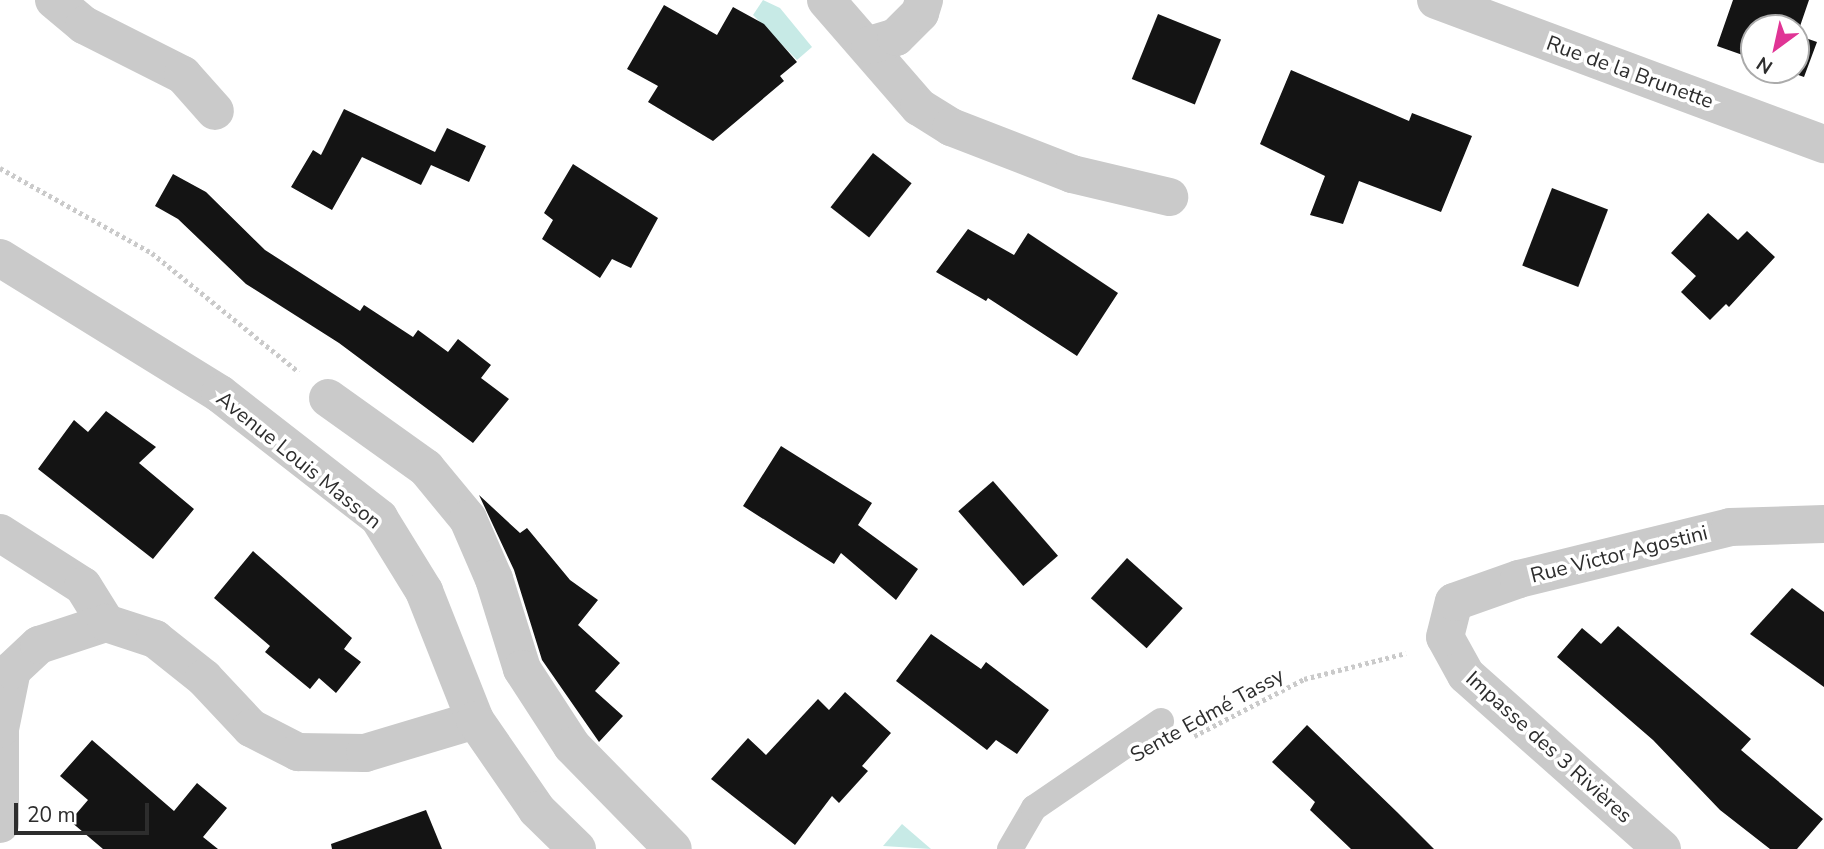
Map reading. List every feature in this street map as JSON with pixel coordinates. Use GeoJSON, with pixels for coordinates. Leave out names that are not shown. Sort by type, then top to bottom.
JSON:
{"type":"FeatureCollection","features":[{"type":"Feature","properties":{"kind":"street"},"geometry":{"type":"LineString","coordinates":[[54,0],[84,25],[183,75],[215,111]]}},
{"type":"Feature","properties":{"kind":"street"},"geometry":{"type":"LineString","coordinates":[[827,0],[870,45],[919,107],[951,127],[1072,174],[1169,197]]}},
{"type":"Feature","properties":{"kind":"street"},"geometry":{"type":"LineString","coordinates":[[870,45],[896,37],[920,13],[924,0]]}},
{"type":"Feature","properties":{"kind":"street","name":"Rue de la Brunette"},"geometry":{"type":"LineString","coordinates":[[1436,0],[1824,144]]}},
{"type":"Feature","properties":{"kind":"street","name":"Avenue Louis Masson"},"geometry":{"type":"LineString","coordinates":[[0,258],[220,394],[379,519],[425,591],[475,720],[537,810],[577,849]]}},
{"type":"Feature","properties":{"kind":"street"},"geometry":{"type":"LineString","coordinates":[[328,398],[426,468],[468,519],[494,579],[522,668],[572,746],[673,849]]}},
{"type":"Feature","properties":{"kind":"street","name":"Rue Victor Agostini"},"geometry":{"type":"LineString","coordinates":[[1446,637],[1454,602],[1519,579],[1730,527],[1824,524]]}},
{"type":"Feature","properties":{"kind":"street"},"geometry":{"type":"LineString","coordinates":[[0,533],[83,586],[106,623]]}},
{"type":"Feature","properties":{"kind":"street"},"geometry":{"type":"LineString","coordinates":[[0,824],[0,729],[12,670],[39,645],[106,623],[155,639],[204,678],[251,728],[299,752],[365,753],[475,720]]}},
{"type":"Feature","properties":{"kind":"street","name":"Impasse des 3 Rivières"},"geometry":{"type":"LineString","coordinates":[[1446,637],[1466,675],[1662,849]]}},
{"type":"Feature","properties":{"kind":"lane"},"geometry":{"type":"LineString","coordinates":[[1010,849],[1034,808],[1161,721]]}},
{"type":"Feature","properties":{"kind":"path"},"geometry":{"type":"LineString","coordinates":[[0,168],[152,253],[328,398]]}},
{"type":"Feature","properties":{"kind":"path","name":"Sente Edmé Tassy"},"geometry":{"type":"LineString","coordinates":[[1191,738],[1304,679],[1404,654],[1446,637]]}},
{"type":"Feature","properties":{"kind":"water"},"geometry":{"type":"Polygon","coordinates":[[[763,0],[780,8],[812,47],[797,60],[753,15],[763,0]]]}},
{"type":"Feature","properties":{"kind":"water"},"geometry":{"type":"Polygon","coordinates":[[[902,824],[931,849],[883,846],[902,824]]]}},
{"type":"Feature","properties":{"kind":"building"},"geometry":{"type":"Polygon","coordinates":[[[1733,0],[1809,0],[1804,14],[1740,14],[1740,54],[1717,46],[1733,0]]]}},
{"type":"Feature","properties":{"kind":"building"},"geometry":{"type":"Polygon","coordinates":[[[664,5],[717,35],[733,7],[764,24],[797,62],[780,76],[784,81],[713,141],[648,102],[658,86],[627,69],[664,5]]]}},
{"type":"Feature","properties":{"kind":"building"},"geometry":{"type":"Polygon","coordinates":[[[1158,14],[1221,39],[1195,104],[1132,79],[1158,14]]]}},
{"type":"Feature","properties":{"kind":"building"},"geometry":{"type":"Polygon","coordinates":[[[1810,40],[1817,42],[1810,61],[1810,40]]]}},
{"type":"Feature","properties":{"kind":"building"},"geometry":{"type":"Polygon","coordinates":[[[1291,70],[1409,121],[1412,113],[1472,136],[1441,212],[1359,181],[1343,224],[1310,215],[1325,176],[1260,144],[1291,70]]]}},
{"type":"Feature","properties":{"kind":"building"},"geometry":{"type":"Polygon","coordinates":[[[344,109],[435,152],[447,128],[486,146],[469,182],[431,165],[421,185],[362,157],[332,210],[291,187],[313,150],[321,155],[344,109]]]}},
{"type":"Feature","properties":{"kind":"building"},"geometry":{"type":"Polygon","coordinates":[[[873,153],[912,183],[869,238],[831,207],[873,153]]]}},
{"type":"Feature","properties":{"kind":"building"},"geometry":{"type":"Polygon","coordinates":[[[573,164],[658,218],[631,268],[612,259],[600,278],[542,239],[553,220],[544,213],[573,164]]]}},
{"type":"Feature","properties":{"kind":"building"},"geometry":{"type":"Polygon","coordinates":[[[173,174],[206,192],[265,250],[360,311],[364,305],[413,337],[418,330],[448,352],[458,339],[491,365],[481,378],[509,399],[473,443],[339,343],[246,284],[178,219],[155,206],[173,174]]]}},
{"type":"Feature","properties":{"kind":"building"},"geometry":{"type":"Polygon","coordinates":[[[1552,188],[1608,210],[1578,287],[1522,265],[1552,188]]]}},
{"type":"Feature","properties":{"kind":"building"},"geometry":{"type":"Polygon","coordinates":[[[1708,213],[1738,240],[1747,231],[1775,257],[1729,307],[1726,304],[1710,320],[1681,292],[1696,276],[1671,253],[1708,213]]]}},
{"type":"Feature","properties":{"kind":"building"},"geometry":{"type":"Polygon","coordinates":[[[968,229],[1014,255],[1028,233],[1118,293],[1077,356],[988,298],[986,301],[936,272],[968,229]]]}},
{"type":"Feature","properties":{"kind":"building"},"geometry":{"type":"Polygon","coordinates":[[[106,411],[156,447],[139,463],[194,509],[153,559],[38,469],[74,420],[88,432],[106,411]]]}},
{"type":"Feature","properties":{"kind":"building"},"geometry":{"type":"Polygon","coordinates":[[[781,446],[872,503],[858,525],[918,569],[896,600],[841,553],[834,564],[743,506],[781,446]]]}},
{"type":"Feature","properties":{"kind":"building"},"geometry":{"type":"Polygon","coordinates":[[[993,481],[1058,556],[1023,586],[958,511],[993,481]]]}},
{"type":"Feature","properties":{"kind":"building"},"geometry":{"type":"Polygon","coordinates":[[[479,495],[520,533],[527,528],[570,580],[598,600],[578,625],[620,663],[595,691],[623,716],[599,742],[542,660],[514,570],[479,495]]]}},
{"type":"Feature","properties":{"kind":"building"},"geometry":{"type":"Polygon","coordinates":[[[253,551],[352,638],[344,649],[361,662],[336,693],[319,678],[310,689],[265,652],[270,646],[214,598],[253,551]]]}},
{"type":"Feature","properties":{"kind":"building"},"geometry":{"type":"Polygon","coordinates":[[[1127,558],[1183,608],[1147,648],[1091,598],[1127,558]]]}},
{"type":"Feature","properties":{"kind":"building"},"geometry":{"type":"Polygon","coordinates":[[[1792,588],[1824,612],[1824,687],[1750,634],[1792,588]]]}},
{"type":"Feature","properties":{"kind":"building"},"geometry":{"type":"Polygon","coordinates":[[[1618,626],[1751,739],[1741,750],[1823,819],[1797,849],[1770,849],[1720,810],[1653,740],[1557,657],[1582,628],[1601,644],[1618,626]]]}},
{"type":"Feature","properties":{"kind":"building"},"geometry":{"type":"Polygon","coordinates":[[[931,634],[981,669],[986,662],[1049,710],[1017,754],[996,740],[987,750],[896,681],[931,634]]]}},
{"type":"Feature","properties":{"kind":"building"},"geometry":{"type":"Polygon","coordinates":[[[845,692],[891,733],[862,766],[868,771],[839,803],[832,796],[795,845],[711,779],[748,738],[766,755],[818,699],[829,710],[845,692]]]}},
{"type":"Feature","properties":{"kind":"building"},"geometry":{"type":"Polygon","coordinates":[[[1307,725],[1434,849],[1351,849],[1310,810],[1315,802],[1272,762],[1307,725]]]}},
{"type":"Feature","properties":{"kind":"building"},"geometry":{"type":"Polygon","coordinates":[[[92,740],[174,811],[197,783],[227,808],[203,837],[218,849],[103,849],[70,821],[88,800],[60,776],[92,740]]]}},
{"type":"Feature","properties":{"kind":"building"},"geometry":{"type":"Polygon","coordinates":[[[426,810],[442,849],[332,849],[331,844],[426,810]]]}}]}
